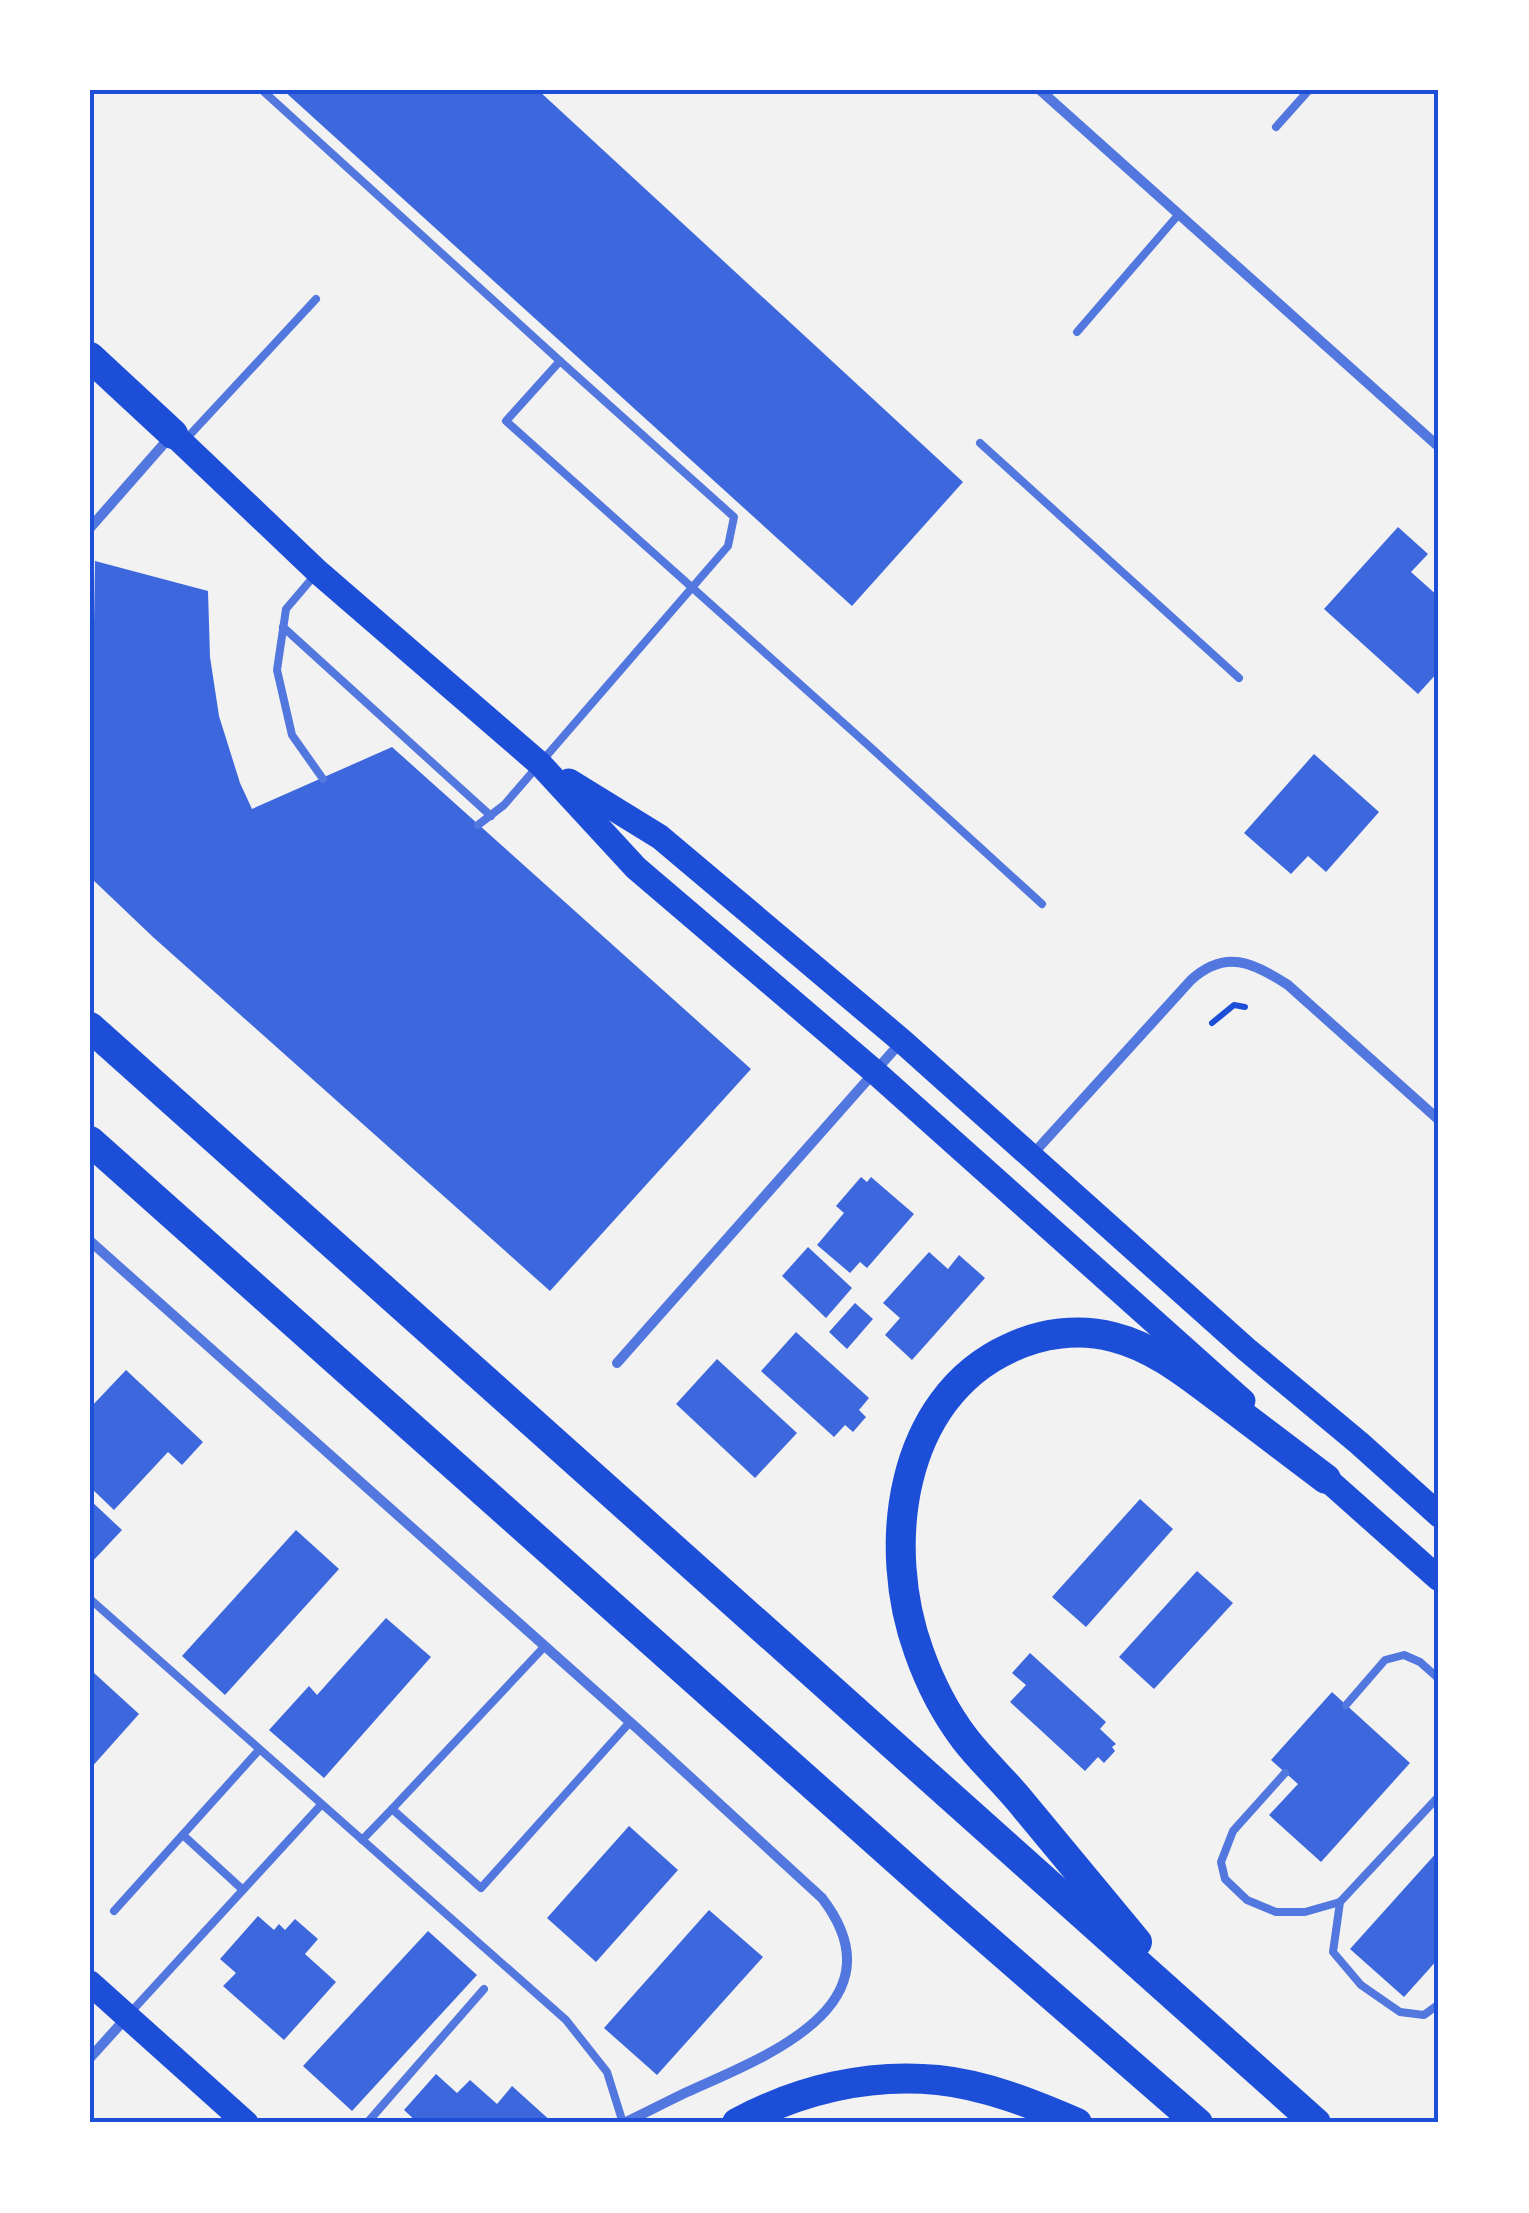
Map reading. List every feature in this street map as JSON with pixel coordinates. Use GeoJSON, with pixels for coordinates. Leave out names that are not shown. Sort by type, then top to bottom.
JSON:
{"type":"FeatureCollection","features":[{"type":"Feature","properties":{"kind":"highway"},"geometry":{"type":"LineString","coordinates":[[90,357],[178,438]]}},
{"type":"Feature","properties":{"kind":"highway"},"geometry":{"type":"LineString","coordinates":[[90,1027],[1310,2117]]}},
{"type":"Feature","properties":{"kind":"highway"},"geometry":{"type":"LineString","coordinates":[[90,1141],[928,1888],[1198,2123]]}},
{"type":"Feature","properties":{"kind":"highway"},"geometry":{"type":"LineString","coordinates":[[1203,2021],[964,1738],[932,1683],[910,1626],[900,1568],[910,1477],[917,1450],[936,1411],[966,1375],[1025,1340],[1068,1332],[1110,1336],[1153,1352],[1326,1478]]}},
{"type":"Feature","properties":{"kind":"highway"},"geometry":{"type":"LineString","coordinates":[[737,2123],[796,2095],[889,2080],[937,2080],[986,2090],[1077,2123]]}},
{"type":"Feature","properties":{"kind":"main road"},"geometry":{"type":"LineString","coordinates":[[178,438],[318,572],[540,764],[636,868],[875,1072],[1439,1579]]}},
{"type":"Feature","properties":{"kind":"main road"},"geometry":{"type":"LineString","coordinates":[[540,764],[660,837],[902,1041],[1246,1349],[1439,1515]]}},
{"type":"Feature","properties":{"kind":"main road"},"geometry":{"type":"LineString","coordinates":[[90,1983],[246,2123]]}},
{"type":"Feature","properties":{"kind":"street"},"geometry":{"type":"LineString","coordinates":[[1040,90],[1439,446]]}},
{"type":"Feature","properties":{"kind":"street"},"geometry":{"type":"LineString","coordinates":[[90,528],[178,438]]}},
{"type":"Feature","properties":{"kind":"street"},"geometry":{"type":"LineString","coordinates":[[1031,1156],[1191,980],[1204,968],[1219,962],[1269,973],[1288,985],[1439,1120]]}},
{"type":"Feature","properties":{"kind":"street"},"geometry":{"type":"LineString","coordinates":[[617,1363],[902,1041]]}},
{"type":"Feature","properties":{"kind":"street"},"geometry":{"type":"LineString","coordinates":[[90,1241],[630,1722],[822,1898],[836,1916],[847,1959],[844,1980],[836,2000],[821,2019],[800,2036],[740,2069],[624,2123]]}},
{"type":"Feature","properties":{"kind":"street"},"geometry":{"type":"LineString","coordinates":[[90,2058],[127,2016]]}},
{"type":"Feature","properties":{"kind":"lane"},"geometry":{"type":"LineString","coordinates":[[262,90],[734,517],[728,546],[540,764],[492,816],[478,825]]}},
{"type":"Feature","properties":{"kind":"lane"},"geometry":{"type":"LineString","coordinates":[[1276,127],[1309,90]]}},
{"type":"Feature","properties":{"kind":"lane"},"geometry":{"type":"LineString","coordinates":[[1078,332],[1179,214]]}},
{"type":"Feature","properties":{"kind":"lane"},"geometry":{"type":"LineString","coordinates":[[178,438],[316,299]]}},
{"type":"Feature","properties":{"kind":"lane"},"geometry":{"type":"LineString","coordinates":[[560,361],[506,421],[1042,904]]}},
{"type":"Feature","properties":{"kind":"lane"},"geometry":{"type":"LineString","coordinates":[[980,443],[1239,678]]}},
{"type":"Feature","properties":{"kind":"lane"},"geometry":{"type":"LineString","coordinates":[[318,572],[286,609],[277,670],[292,735],[323,779]]}},
{"type":"Feature","properties":{"kind":"lane"},"geometry":{"type":"LineString","coordinates":[[283,627],[492,816]]}},
{"type":"Feature","properties":{"kind":"lane"},"geometry":{"type":"LineString","coordinates":[[90,1600],[566,2020],[607,2072],[624,2123]]}},
{"type":"Feature","properties":{"kind":"lane"},"geometry":{"type":"LineString","coordinates":[[362,1840],[545,1646]]}},
{"type":"Feature","properties":{"kind":"lane"},"geometry":{"type":"LineString","coordinates":[[1346,1705],[1386,1660],[1404,1655],[1420,1662],[1439,1680]]}},
{"type":"Feature","properties":{"kind":"lane"},"geometry":{"type":"LineString","coordinates":[[392,1809],[481,1888],[630,1722]]}},
{"type":"Feature","properties":{"kind":"lane"},"geometry":{"type":"LineString","coordinates":[[114,1911],[259,1750]]}},
{"type":"Feature","properties":{"kind":"lane"},"geometry":{"type":"LineString","coordinates":[[1285,1773],[1233,1832],[1222,1862],[1224,1879],[1247,1900],[1276,1912],[1306,1912],[1340,1902],[1439,1796]]}},
{"type":"Feature","properties":{"kind":"lane"},"geometry":{"type":"LineString","coordinates":[[127,2016],[320,1805]]}},
{"type":"Feature","properties":{"kind":"lane"},"geometry":{"type":"LineString","coordinates":[[183,1834],[243,1890]]}},
{"type":"Feature","properties":{"kind":"lane"},"geometry":{"type":"LineString","coordinates":[[1340,1902],[1333,1952],[1361,1985],[1400,2012],[1424,2015],[1439,2004]]}},
{"type":"Feature","properties":{"kind":"lane"},"geometry":{"type":"LineString","coordinates":[[367,2123],[484,1989]]}},
{"type":"Feature","properties":{"kind":"path"},"geometry":{"type":"LineString","coordinates":[[1212,1024],[1234,1005],[1246,1006]]}},
{"type":"Feature","properties":{"kind":"building"},"geometry":{"type":"Polygon","coordinates":[[[283,90],[538,90],[963,482],[852,606],[283,90]]]}},
{"type":"Feature","properties":{"kind":"building"},"geometry":{"type":"Polygon","coordinates":[[[1398,527],[1428,554],[1411,572],[1439,597],[1439,671],[1418,694],[1324,609],[1398,527]]]}},
{"type":"Feature","properties":{"kind":"building"},"geometry":{"type":"Polygon","coordinates":[[[95,561],[208,591],[210,657],[219,716],[252,809],[392,747],[751,1069],[550,1291],[90,877],[90,629],[94,624],[95,561]]]}},
{"type":"Feature","properties":{"kind":"building"},"geometry":{"type":"Polygon","coordinates":[[[1314,754],[1379,812],[1326,872],[1308,856],[1291,874],[1244,833],[1314,754]]]}},
{"type":"Feature","properties":{"kind":"building"},"geometry":{"type":"Polygon","coordinates":[[[861,1177],[867,1182],[871,1177],[914,1214],[867,1268],[860,1262],[850,1273],[817,1245],[844,1213],[836,1206],[861,1177]]]}},
{"type":"Feature","properties":{"kind":"building"},"geometry":{"type":"Polygon","coordinates":[[[808,1247],[852,1288],[826,1318],[782,1276],[808,1247]]]}},
{"type":"Feature","properties":{"kind":"building"},"geometry":{"type":"Polygon","coordinates":[[[929,1252],[948,1269],[959,1255],[985,1278],[912,1360],[885,1335],[900,1318],[883,1303],[929,1252]]]}},
{"type":"Feature","properties":{"kind":"building"},"geometry":{"type":"Polygon","coordinates":[[[855,1303],[873,1319],[847,1349],[829,1332],[855,1303]]]}},
{"type":"Feature","properties":{"kind":"building"},"geometry":{"type":"Polygon","coordinates":[[[796,1332],[869,1398],[859,1410],[866,1417],[853,1432],[845,1425],[834,1437],[761,1371],[796,1332]]]}},
{"type":"Feature","properties":{"kind":"building"},"geometry":{"type":"Polygon","coordinates":[[[717,1359],[797,1433],[755,1478],[676,1404],[717,1359]]]}},
{"type":"Feature","properties":{"kind":"building"},"geometry":{"type":"Polygon","coordinates":[[[126,1370],[203,1442],[182,1465],[168,1452],[114,1510],[90,1487],[90,1408],[126,1370]]]}},
{"type":"Feature","properties":{"kind":"building"},"geometry":{"type":"Polygon","coordinates":[[[1140,1499],[1173,1529],[1086,1627],[1052,1597],[1140,1499]]]}},
{"type":"Feature","properties":{"kind":"building"},"geometry":{"type":"Polygon","coordinates":[[[90,1500],[122,1530],[90,1564],[90,1500]]]}},
{"type":"Feature","properties":{"kind":"building"},"geometry":{"type":"Polygon","coordinates":[[[296,1530],[339,1569],[225,1695],[182,1656],[296,1530]]]}},
{"type":"Feature","properties":{"kind":"building"},"geometry":{"type":"Polygon","coordinates":[[[1197,1571],[1233,1603],[1154,1689],[1119,1657],[1197,1571]]]}},
{"type":"Feature","properties":{"kind":"building"},"geometry":{"type":"Polygon","coordinates":[[[386,1618],[431,1657],[324,1778],[269,1730],[309,1686],[317,1695],[386,1618]]]}},
{"type":"Feature","properties":{"kind":"building"},"geometry":{"type":"Polygon","coordinates":[[[1030,1653],[1106,1722],[1100,1729],[1116,1744],[1104,1763],[1098,1757],[1085,1771],[1010,1702],[1026,1685],[1012,1673],[1030,1653]]]}},
{"type":"Feature","properties":{"kind":"building"},"geometry":{"type":"Polygon","coordinates":[[[93,1672],[139,1714],[90,1769],[90,1676],[93,1672]]]}},
{"type":"Feature","properties":{"kind":"building"},"geometry":{"type":"Polygon","coordinates":[[[1332,1692],[1410,1763],[1321,1862],[1269,1815],[1298,1784],[1271,1760],[1332,1692]]]}},
{"type":"Feature","properties":{"kind":"building"},"geometry":{"type":"Polygon","coordinates":[[[629,1826],[678,1870],[596,1962],[547,1918],[629,1826]]]}},
{"type":"Feature","properties":{"kind":"building"},"geometry":{"type":"Polygon","coordinates":[[[1439,1850],[1439,1958],[1404,1997],[1350,1949],[1439,1850]]]}},
{"type":"Feature","properties":{"kind":"building"},"geometry":{"type":"Polygon","coordinates":[[[709,1910],[763,1957],[657,2075],[604,2028],[709,1910]]]}},
{"type":"Feature","properties":{"kind":"building"},"geometry":{"type":"Polygon","coordinates":[[[258,1916],[274,1930],[279,1924],[285,1930],[295,1919],[318,1939],[305,1954],[336,1982],[284,2040],[223,1986],[236,1973],[220,1959],[258,1916]]]}},
{"type":"Feature","properties":{"kind":"building"},"geometry":{"type":"Polygon","coordinates":[[[428,1931],[477,1975],[352,2111],[303,2066],[428,1931]]]}},
{"type":"Feature","properties":{"kind":"building"},"geometry":{"type":"Polygon","coordinates":[[[436,2074],[457,2093],[470,2080],[497,2104],[512,2086],[553,2123],[418,2123],[404,2110],[436,2074]]]}}]}
